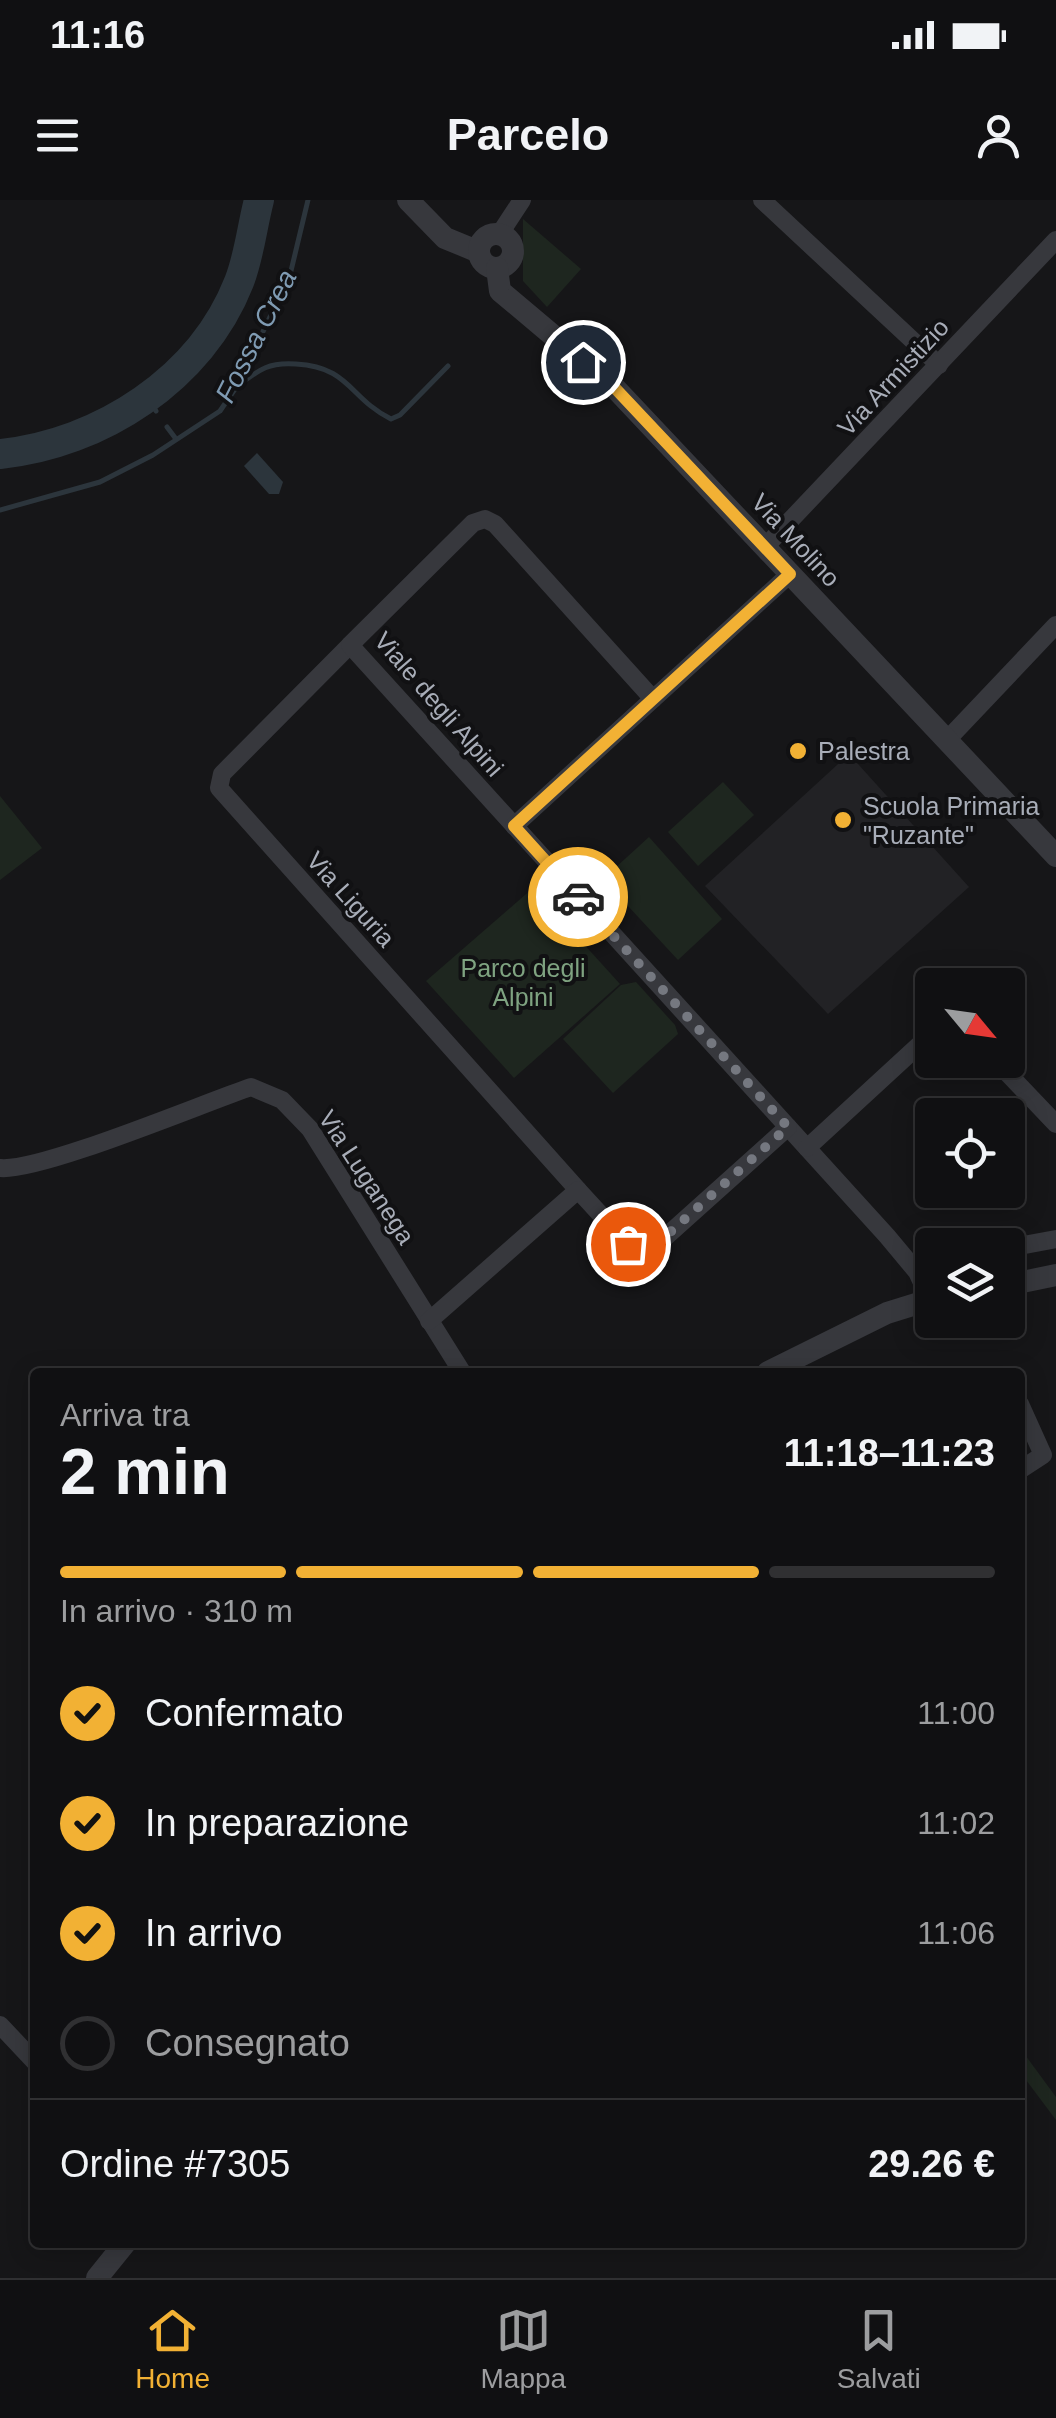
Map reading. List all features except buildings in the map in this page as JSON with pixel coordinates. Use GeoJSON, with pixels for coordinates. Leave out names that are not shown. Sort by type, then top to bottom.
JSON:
{"type":"FeatureCollection","features":[{"type":"Feature","properties":{"kind":"street","name":"Via Molino"},"geometry":{"type":"LineString","coordinates":[[408,200],[445,238],[479,252],[484,264],[497,268],[500,292],[614,387],[1056,856]]}},
{"type":"Feature","properties":{"kind":"street"},"geometry":{"type":"LineString","coordinates":[[499,235],[522,200]]}},
{"type":"Feature","properties":{"kind":"street"},"geometry":{"type":"LineString","coordinates":[[762,200],[939,365]]}},
{"type":"Feature","properties":{"kind":"street"},"geometry":{"type":"LineString","coordinates":[[479,252],[485,238],[499,235],[510,242],[513,252],[509,261],[497,268]]}},
{"type":"Feature","properties":{"kind":"street","name":"Via Armistizio"},"geometry":{"type":"LineString","coordinates":[[766,547],[1056,240]]}},
{"type":"Feature","properties":{"kind":"street","name":"Viale degli Alpini"},"geometry":{"type":"LineString","coordinates":[[653,698],[495,524],[485,519],[473,523],[350,646],[807,1148],[915,1257]]}},
{"type":"Feature","properties":{"kind":"street"},"geometry":{"type":"LineString","coordinates":[[514,826],[790,574]]}},
{"type":"Feature","properties":{"kind":"street"},"geometry":{"type":"LineString","coordinates":[[946,741],[1052,638]]}},
{"type":"Feature","properties":{"kind":"street","name":"Via Liguria"},"geometry":{"type":"LineString","coordinates":[[350,646],[222,774],[220,788],[578,1190],[634,1251],[650,1250],[788,1127]]}},
{"type":"Feature","properties":{"kind":"street"},"geometry":{"type":"LineString","coordinates":[[807,1148],[915,1049]]}},
{"type":"Feature","properties":{"kind":"street"},"geometry":{"type":"LineString","coordinates":[[1012,1078],[1056,1124]]}},
{"type":"Feature","properties":{"kind":"street","name":"Via Luganega"},"geometry":{"type":"LineString","coordinates":[[5,1172],[252,1088],[282,1100],[310,1129],[459,1368]]}},
{"type":"Feature","properties":{"kind":"street"},"geometry":{"type":"LineString","coordinates":[[429,1321],[578,1190]]}},
{"type":"Feature","properties":{"kind":"street"},"geometry":{"type":"LineString","coordinates":[[1025,1245],[1056,1239]]}},
{"type":"Feature","properties":{"kind":"street"},"geometry":{"type":"LineString","coordinates":[[1025,1282],[1056,1276]]}},
{"type":"Feature","properties":{"kind":"street"},"geometry":{"type":"LineString","coordinates":[[776,1368],[887,1313],[915,1305]]}},
{"type":"Feature","properties":{"kind":"street"},"geometry":{"type":"LineString","coordinates":[[1025,1415],[1044,1455],[1025,1467]]}},
{"type":"Feature","properties":{"kind":"street"},"geometry":{"type":"LineString","coordinates":[[0,2025],[30,2057]]}},
{"type":"Feature","properties":{"kind":"street"},"geometry":{"type":"LineString","coordinates":[[97,2278],[121,2248]]}},
{"type":"Feature","properties":{"kind":"shaded area"},"geometry":{"type":"Polygon","coordinates":[[[257,453],[283,482],[279,494],[269,494],[244,466],[257,453]]]}},
{"type":"Feature","properties":{"kind":"shaded area","name":"Scuola Primaria \"Ruzante\""},"geometry":{"type":"Polygon","coordinates":[[[849,754],[969,887],[828,1014],[705,886],[849,754]]]}},
{"type":"Feature","properties":{"kind":"green space"},"geometry":{"type":"Polygon","coordinates":[[[523,219],[581,269],[547,307],[523,281],[523,219]]]}},
{"type":"Feature","properties":{"kind":"green space"},"geometry":{"type":"Polygon","coordinates":[[[723,782],[754,815],[698,866],[668,832],[723,782]]]}},
{"type":"Feature","properties":{"kind":"green space"},"geometry":{"type":"Polygon","coordinates":[[[0,796],[42,848],[0,880],[0,796]]]}},
{"type":"Feature","properties":{"kind":"green space"},"geometry":{"type":"Polygon","coordinates":[[[649,837],[722,919],[678,960],[603,879],[649,837]]]}},
{"type":"Feature","properties":{"kind":"green space","name":"Parco degli Alpini"},"geometry":{"type":"Polygon","coordinates":[[[533,888],[620,984],[514,1078],[426,981],[533,888]]]}},
{"type":"Feature","properties":{"kind":"green space"},"geometry":{"type":"Polygon","coordinates":[[[636,982],[675,1025],[678,1034],[613,1093],[563,1039],[621,985],[636,982]]]}},
{"type":"Feature","properties":{"kind":"green space"},"geometry":{"type":"Polygon","coordinates":[[[1025,2055],[1056,2097],[1056,2120],[1025,2079],[1025,2055]]]}},
{"type":"Feature","properties":{"kind":"waterway"},"geometry":{"type":"LineString","coordinates":[[0,454],[74,437],[110,421],[173,376],[222,317],[239,282],[259,200]]}},
{"type":"Feature","properties":{"kind":"waterway","name":"Fossa Crea"},"geometry":{"type":"LineString","coordinates":[[0,510],[100,482],[153,455],[220,411],[237,386],[290,275],[308,200]]}},
{"type":"Feature","properties":{"kind":"waterway"},"geometry":{"type":"LineString","coordinates":[[239,385],[272,366],[314,366],[339,377],[391,419],[400,415],[448,366]]}},
{"type":"Feature","properties":{"kind":"waterway"},"geometry":{"type":"LineString","coordinates":[[148,398],[156,411]]}},
{"type":"Feature","properties":{"kind":"waterway"},"geometry":{"type":"LineString","coordinates":[[167,427],[176,439]]}},
{"type":"Feature","properties":{"kind":"way so far"},"geometry":{"type":"LineString","coordinates":[[578,897],[788,1127],[650,1250],[634,1251],[628,1244]]}},
{"type":"Feature","properties":{"kind":"place","name":"Palestra"},"geometry":{"type":"Point","coordinates":[798,751]}},
{"type":"Feature","properties":{"kind":"place","name":"Scuola Primaria \"Ruzante\""},"geometry":{"type":"Point","coordinates":[843,820]}},
{"type":"Feature","properties":{"kind":"route"},"geometry":{"type":"LineString","coordinates":[[578,897],[514,826],[790,574],[614,387],[583,362]]}}]}
